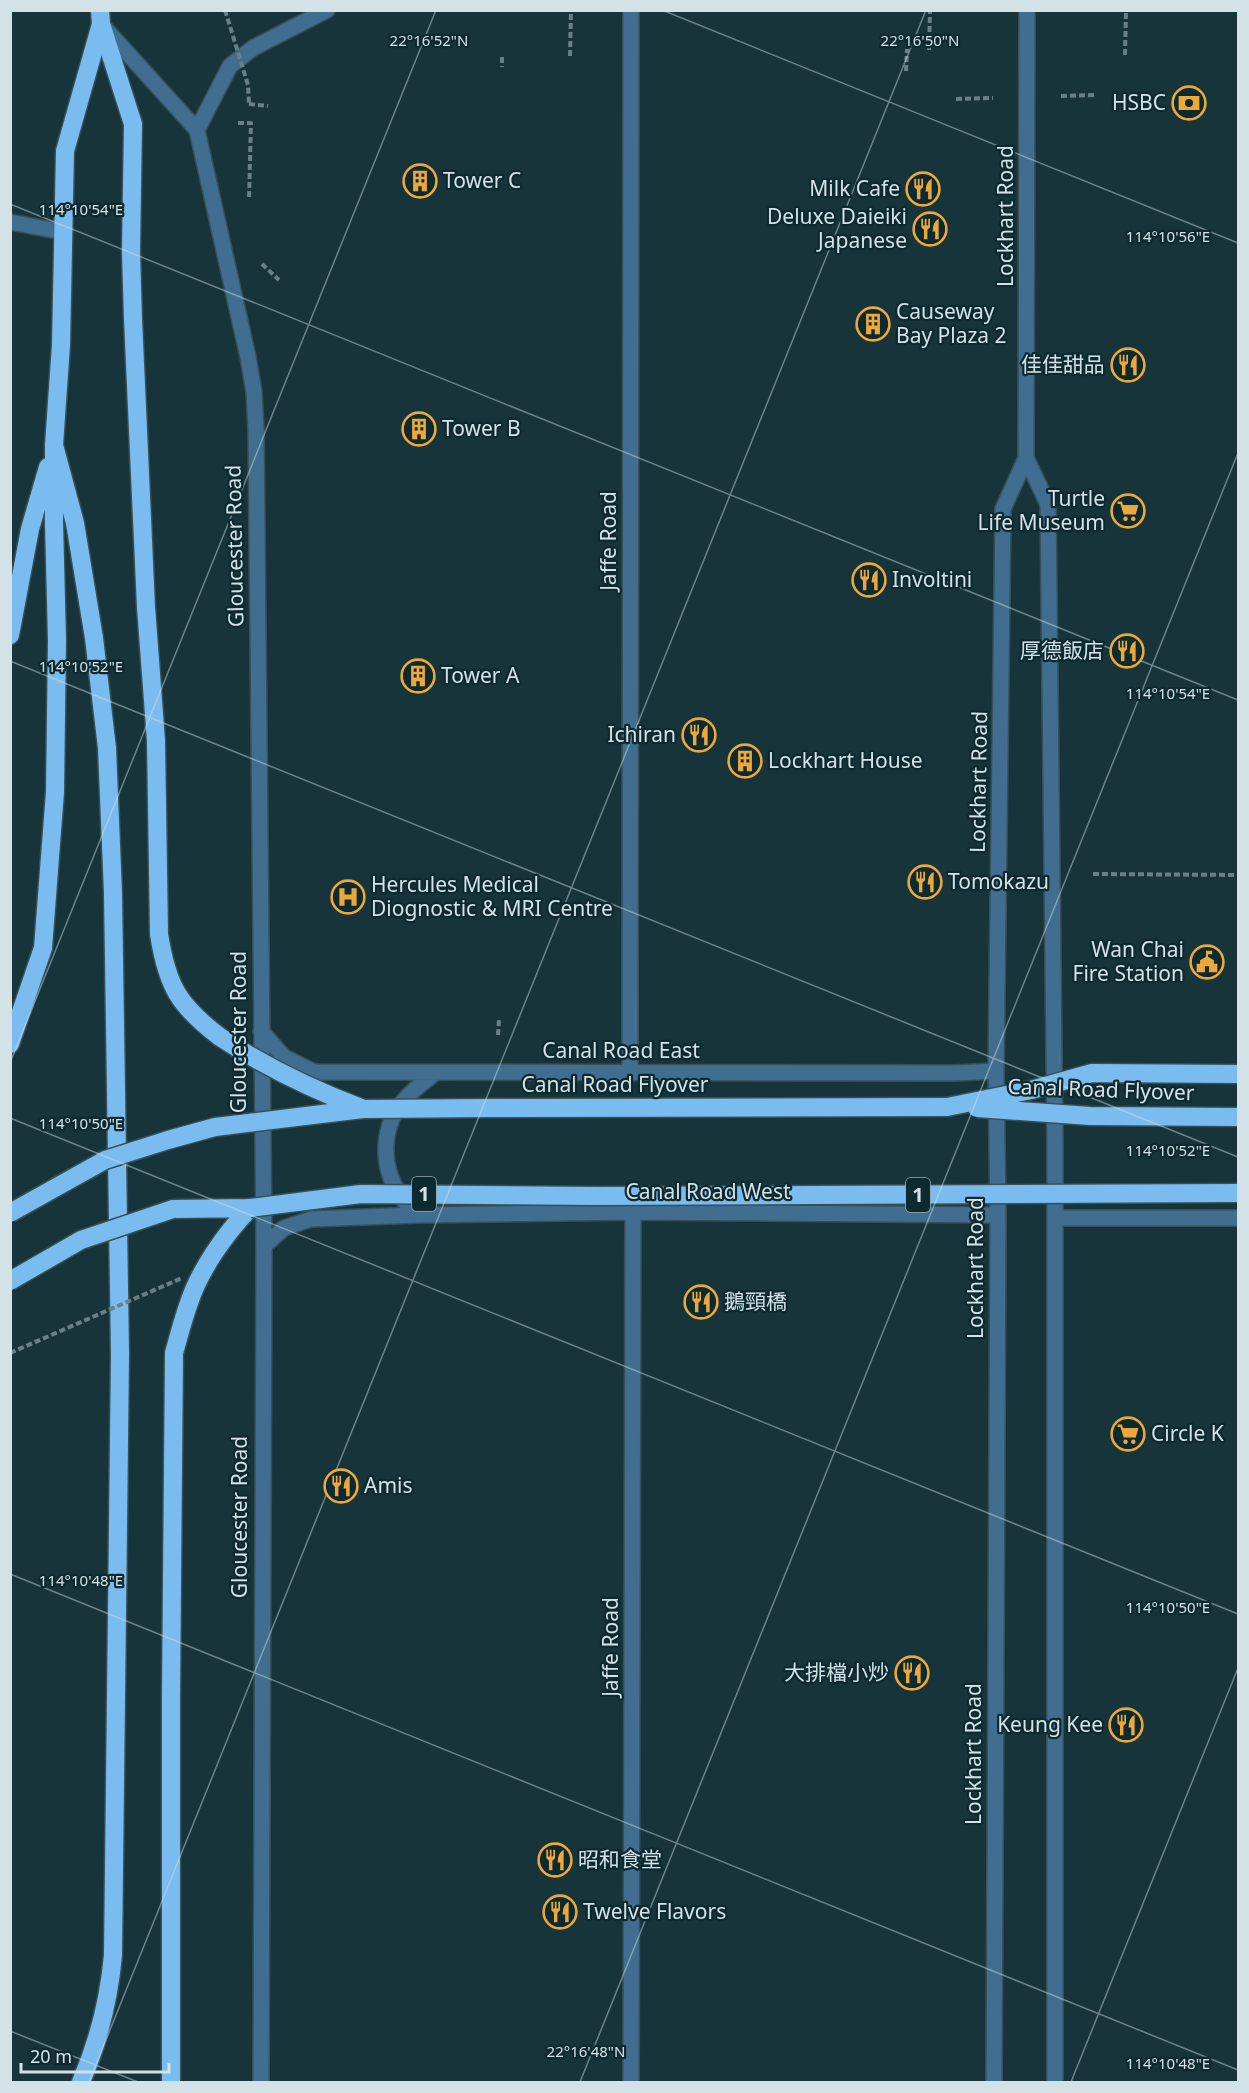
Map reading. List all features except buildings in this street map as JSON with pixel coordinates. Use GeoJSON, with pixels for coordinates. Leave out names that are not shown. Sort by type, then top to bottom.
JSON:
{"type":"FeatureCollection","features":[{"type":"Feature","properties":{"kind":"highway"},"geometry":{"type":"LineString","coordinates":[[10,1044],[43,948],[54,792],[57,640],[54,445],[61,345],[64,151],[100,17]]}},
{"type":"Feature","properties":{"kind":"highway"},"geometry":{"type":"LineString","coordinates":[[100,17],[133,124],[131,252],[146,607],[156,741],[159,934],[163,963],[173,988],[183,1004],[200,1022],[251,1058],[309,1088],[363,1109]]}},
{"type":"Feature","properties":{"kind":"highway"},"geometry":{"type":"LineString","coordinates":[[10,635],[30,529],[54,445]]}},
{"type":"Feature","properties":{"kind":"highway"},"geometry":{"type":"LineString","coordinates":[[54,445],[75,523],[94,638],[107,748],[114,893],[120,1354],[113,1954],[110,1991],[103,2023],[81,2082]]}},
{"type":"Feature","properties":{"kind":"highway"},"geometry":{"type":"LineString","coordinates":[[947,1107],[1031,1090],[1092,1073],[1239,1072]]}},
{"type":"Feature","properties":{"kind":"highway","name":"Canal Road Flyover"},"geometry":{"type":"LineString","coordinates":[[10,1213],[105,1160],[168,1140],[215,1127],[363,1109],[947,1107],[1032,1110],[1090,1116],[1239,1117]]}},
{"type":"Feature","properties":{"kind":"highway","name":"1"},"geometry":{"type":"LineString","coordinates":[[10,1281],[81,1240],[173,1209],[250,1208],[361,1194],[621,1196],[1239,1193]]}},
{"type":"Feature","properties":{"kind":"highway"},"geometry":{"type":"LineString","coordinates":[[171,2082],[174,1353],[189,1301],[208,1264],[232,1227],[250,1208]]}},
{"type":"Feature","properties":{"kind":"street"},"geometry":{"type":"LineString","coordinates":[[196,130],[230,66],[253,48],[327,10]]}},
{"type":"Feature","properties":{"kind":"street","name":"Jaffe Road"},"geometry":{"type":"LineString","coordinates":[[630,1072],[631,10]]}},
{"type":"Feature","properties":{"kind":"street","name":"Lockhart Road"},"geometry":{"type":"LineString","coordinates":[[994,2082],[998,1215],[996,1071],[1003,509],[1026,459],[1027,10]]}},
{"type":"Feature","properties":{"kind":"street","name":"Gloucester Road"},"geometry":{"type":"LineString","coordinates":[[100,17],[196,130],[254,392],[260,705],[264,1246],[261,2082]]}},
{"type":"Feature","properties":{"kind":"street"},"geometry":{"type":"LineString","coordinates":[[10,222],[63,232]]}},
{"type":"Feature","properties":{"kind":"street","name":"Lockhart Road"},"geometry":{"type":"LineString","coordinates":[[1026,459],[1048,504],[1055,1218],[1055,2082]]}},
{"type":"Feature","properties":{"kind":"street","name":"Canal Road East"},"geometry":{"type":"LineString","coordinates":[[261,1031],[284,1057],[314,1072],[955,1073],[996,1071]]}},
{"type":"Feature","properties":{"kind":"street"},"geometry":{"type":"LineString","coordinates":[[1054,1069],[1239,1072]]}},
{"type":"Feature","properties":{"kind":"street"},"geometry":{"type":"LineString","coordinates":[[418,1215],[400,1195],[389,1172],[385,1147],[390,1122],[405,1098],[435,1073]]}},
{"type":"Feature","properties":{"kind":"street","name":"Jaffe Road"},"geometry":{"type":"LineString","coordinates":[[631,2082],[633,1212]]}},
{"type":"Feature","properties":{"kind":"street","name":"Canal Road West"},"geometry":{"type":"LineString","coordinates":[[264,1246],[284,1228],[311,1219],[633,1212],[998,1215]]}},
{"type":"Feature","properties":{"kind":"street"},"geometry":{"type":"LineString","coordinates":[[1055,1218],[1239,1218]]}},
{"type":"Feature","properties":{"kind":"path"},"geometry":{"type":"LineString","coordinates":[[225,10],[248,85],[249,104],[268,106]]}},
{"type":"Feature","properties":{"kind":"path"},"geometry":{"type":"LineString","coordinates":[[570,56],[571,10]]}},
{"type":"Feature","properties":{"kind":"path"},"geometry":{"type":"LineString","coordinates":[[929,50],[930,10]]}},
{"type":"Feature","properties":{"kind":"path"},"geometry":{"type":"LineString","coordinates":[[1125,55],[1126,10]]}},
{"type":"Feature","properties":{"kind":"path"},"geometry":{"type":"LineString","coordinates":[[906,71],[907,49]]}},
{"type":"Feature","properties":{"kind":"path"},"geometry":{"type":"LineString","coordinates":[[502,57],[502,68]]}},
{"type":"Feature","properties":{"kind":"path"},"geometry":{"type":"LineString","coordinates":[[232,124],[251,123],[249,204]]}},
{"type":"Feature","properties":{"kind":"path"},"geometry":{"type":"LineString","coordinates":[[1093,874],[1239,876]]}},
{"type":"Feature","properties":{"kind":"path"},"geometry":{"type":"LineString","coordinates":[[498,1035],[499,1020]]}},
{"type":"Feature","properties":{"kind":"path"},"geometry":{"type":"LineString","coordinates":[[10,1353],[182,1278]]}},
{"type":"Feature","properties":{"kind":"place","name":"HSBC"},"geometry":{"type":"Point","coordinates":[1189,103]}},
{"type":"Feature","properties":{"kind":"place","name":"Tower C"},"geometry":{"type":"Point","coordinates":[420,181]}},
{"type":"Feature","properties":{"kind":"place","name":"Milk Cafe"},"geometry":{"type":"Point","coordinates":[923,189]}},
{"type":"Feature","properties":{"kind":"place","name":"Deluxe Daieiki Japanese"},"geometry":{"type":"Point","coordinates":[930,229]}},
{"type":"Feature","properties":{"kind":"place","name":"Causeway Bay Plaza 2"},"geometry":{"type":"Point","coordinates":[873,324]}},
{"type":"Feature","properties":{"kind":"place","name":"佳佳甜品"},"geometry":{"type":"Point","coordinates":[1128,365]}},
{"type":"Feature","properties":{"kind":"place","name":"Tower B"},"geometry":{"type":"Point","coordinates":[419,429]}},
{"type":"Feature","properties":{"kind":"place","name":"Turtle Life Museum"},"geometry":{"type":"Point","coordinates":[1128,511]}},
{"type":"Feature","properties":{"kind":"place","name":"Involtini"},"geometry":{"type":"Point","coordinates":[869,580]}},
{"type":"Feature","properties":{"kind":"place","name":"厚德飯店"},"geometry":{"type":"Point","coordinates":[1127,651]}},
{"type":"Feature","properties":{"kind":"place","name":"Tower A"},"geometry":{"type":"Point","coordinates":[418,676]}},
{"type":"Feature","properties":{"kind":"place","name":"Ichiran"},"geometry":{"type":"Point","coordinates":[699,735]}},
{"type":"Feature","properties":{"kind":"place","name":"Lockhart House"},"geometry":{"type":"Point","coordinates":[745,761]}},
{"type":"Feature","properties":{"kind":"place","name":"Tomokazu"},"geometry":{"type":"Point","coordinates":[925,882]}},
{"type":"Feature","properties":{"kind":"place","name":"Hercules Medical Diognostic & MRI Centre"},"geometry":{"type":"Point","coordinates":[348,897]}},
{"type":"Feature","properties":{"kind":"place","name":"Wan Chai Fire Station"},"geometry":{"type":"Point","coordinates":[1207,962]}},
{"type":"Feature","properties":{"kind":"place","name":"鵝頸橋"},"geometry":{"type":"Point","coordinates":[701,1302]}},
{"type":"Feature","properties":{"kind":"place","name":"Circle K"},"geometry":{"type":"Point","coordinates":[1128,1434]}},
{"type":"Feature","properties":{"kind":"place","name":"Amis"},"geometry":{"type":"Point","coordinates":[341,1486]}},
{"type":"Feature","properties":{"kind":"place","name":"大排檔小炒"},"geometry":{"type":"Point","coordinates":[912,1673]}},
{"type":"Feature","properties":{"kind":"place","name":"Keung Kee"},"geometry":{"type":"Point","coordinates":[1126,1725]}},
{"type":"Feature","properties":{"kind":"place","name":"昭和食堂"},"geometry":{"type":"Point","coordinates":[555,1860]}},
{"type":"Feature","properties":{"kind":"place","name":"Twelve Flavors"},"geometry":{"type":"Point","coordinates":[560,1912]}}]}
